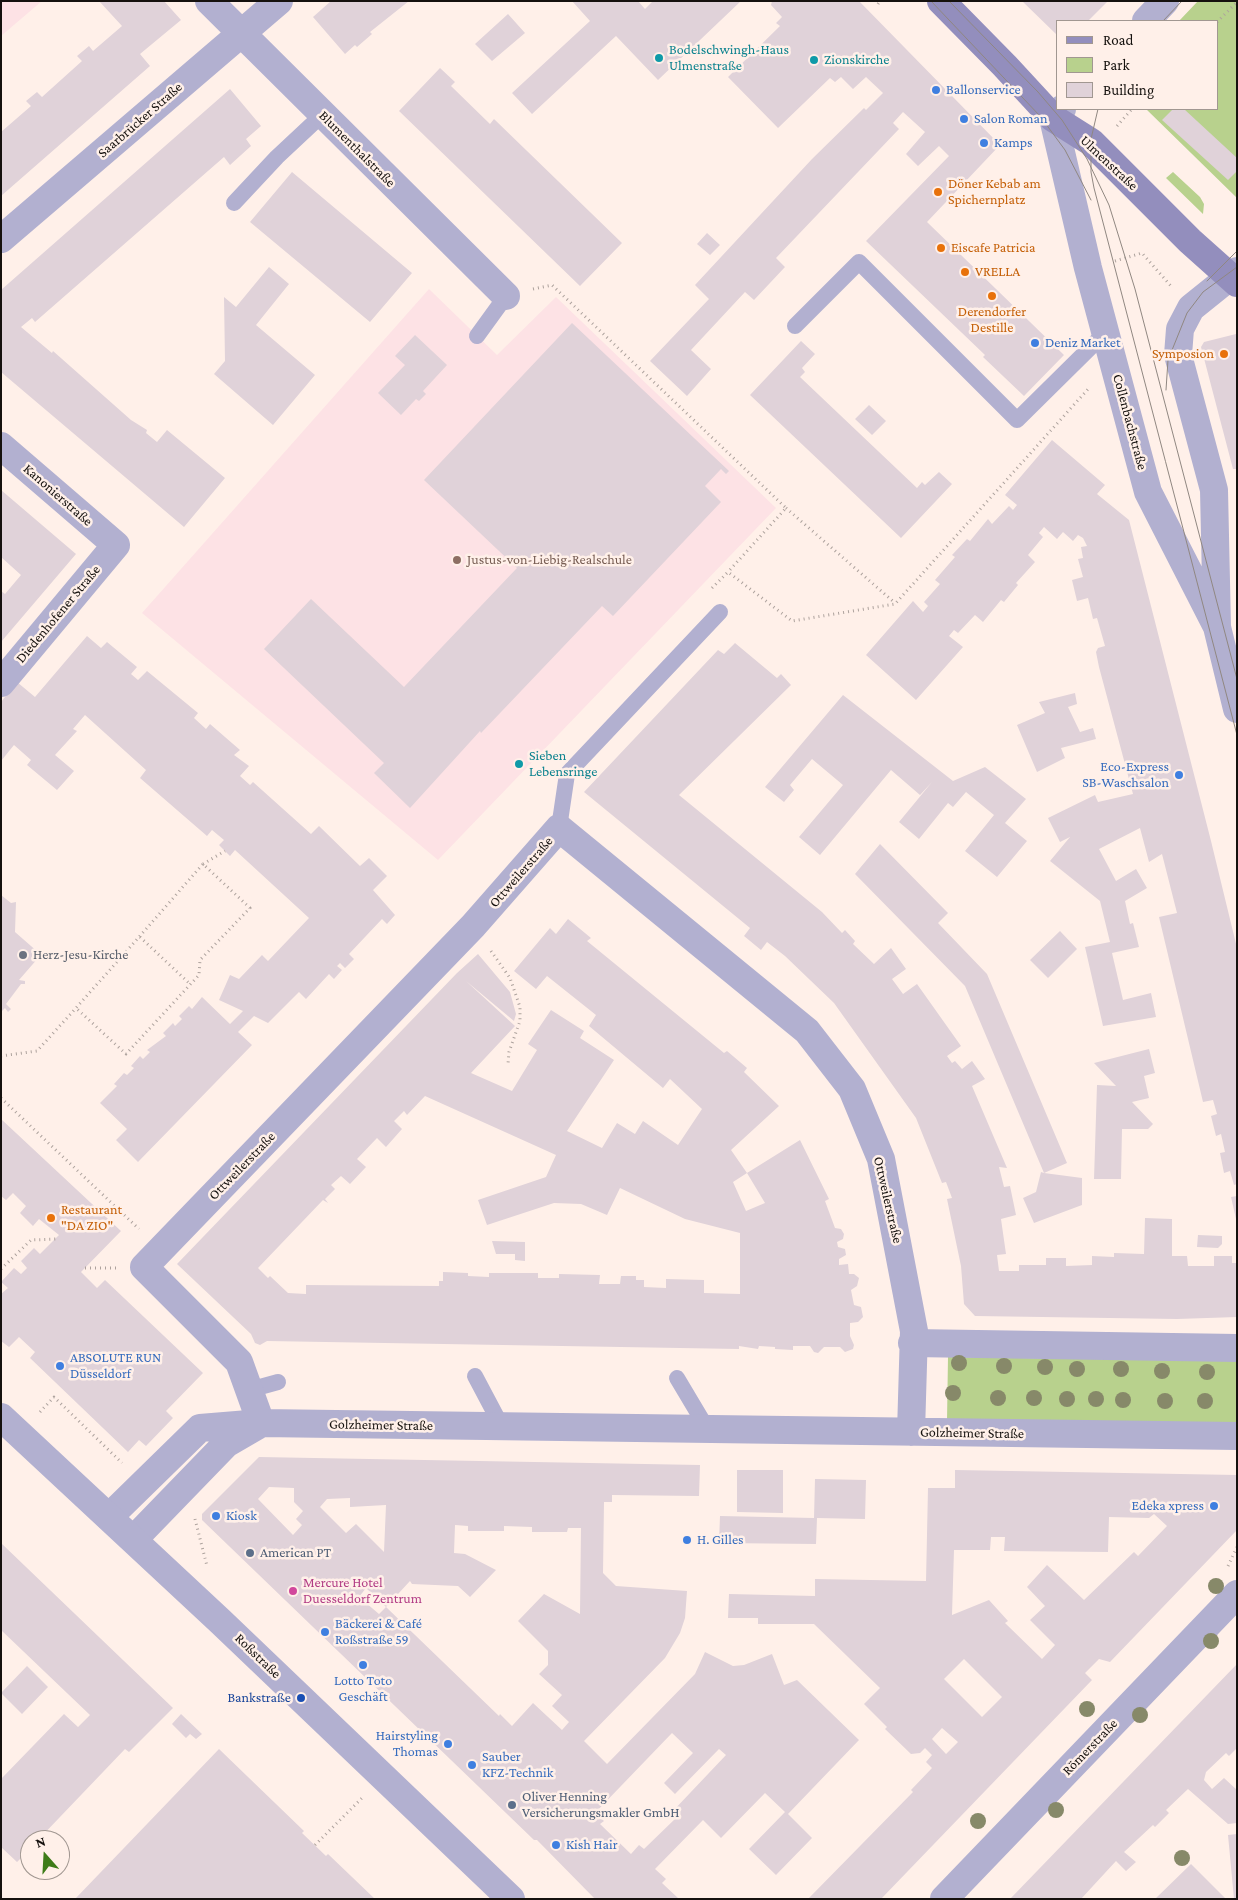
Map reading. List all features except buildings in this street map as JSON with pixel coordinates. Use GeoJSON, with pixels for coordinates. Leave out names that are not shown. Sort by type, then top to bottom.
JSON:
{"type":"FeatureCollection","features":[{"type":"Feature","properties":{"kind":"main road","name":"Ulmenstraße"},"geometry":{"type":"LineString","coordinates":[[940,1],[1005,66],[1091,142],[1132,184],[1234,277]]}},
{"type":"Feature","properties":{"kind":"street","name":"Blumenthalstraße"},"geometry":{"type":"LineString","coordinates":[[209,1],[240,34],[506,296]]}},
{"type":"Feature","properties":{"kind":"street","name":"Saarbrücker Straße"},"geometry":{"type":"LineString","coordinates":[[1,239],[279,1]]}},
{"type":"Feature","properties":{"kind":"street"},"geometry":{"type":"LineString","coordinates":[[1147,20],[1165,1]]}},
{"type":"Feature","properties":{"kind":"street","name":"Collenbachstraße"},"geometry":{"type":"LineString","coordinates":[[1057,113],[1088,268],[1148,492],[1217,627]]}},
{"type":"Feature","properties":{"kind":"street","name":"Collenbachstraße"},"geometry":{"type":"LineString","coordinates":[[1234,277],[1191,308],[1180,329],[1178,355],[1214,490],[1217,627],[1237,709]]}},
{"type":"Feature","properties":{"kind":"street","name":"Kanonierstraße"},"geometry":{"type":"LineString","coordinates":[[1,446],[116,545]]}},
{"type":"Feature","properties":{"kind":"street","name":"Diedenhofener Straße"},"geometry":{"type":"LineString","coordinates":[[1,683],[116,545]]}},
{"type":"Feature","properties":{"kind":"street","name":"Ottweilerstraße"},"geometry":{"type":"LineString","coordinates":[[261,1423],[239,1362],[144,1268],[473,926],[559,828],[807,1031],[852,1089],[881,1160],[914,1331],[912,1343],[911,1432]]}},
{"type":"Feature","properties":{"kind":"street"},"geometry":{"type":"LineString","coordinates":[[912,1343],[1237,1348]]}},
{"type":"Feature","properties":{"kind":"street","name":"Roßstraße"},"geometry":{"type":"LineString","coordinates":[[1,1417],[134,1539],[511,1899]]}},
{"type":"Feature","properties":{"kind":"street"},"geometry":{"type":"LineString","coordinates":[[134,1539],[226,1444],[261,1423]]}},
{"type":"Feature","properties":{"kind":"street","name":"Golzheimer Straße"},"geometry":{"type":"LineString","coordinates":[[109,1517],[200,1428],[261,1423],[1237,1436]]}},
{"type":"Feature","properties":{"kind":"street","name":"Römerstraße"},"geometry":{"type":"LineString","coordinates":[[944,1899],[1237,1594]]}},
{"type":"Feature","properties":{"kind":"lane"},"geometry":{"type":"LineString","coordinates":[[234,203],[277,157],[322,114]]}},
{"type":"Feature","properties":{"kind":"lane"},"geometry":{"type":"LineString","coordinates":[[795,326],[859,262],[1017,420],[1106,332]]}},
{"type":"Feature","properties":{"kind":"lane"},"geometry":{"type":"LineString","coordinates":[[477,336],[506,296]]}},
{"type":"Feature","properties":{"kind":"lane"},"geometry":{"type":"LineString","coordinates":[[559,828],[567,774],[720,612]]}},
{"type":"Feature","properties":{"kind":"lane"},"geometry":{"type":"LineString","coordinates":[[475,1376],[502,1427]]}},
{"type":"Feature","properties":{"kind":"lane"},"geometry":{"type":"LineString","coordinates":[[677,1378],[708,1430]]}},
{"type":"Feature","properties":{"kind":"lane"},"geometry":{"type":"LineString","coordinates":[[249,1390],[278,1382]]}},
{"type":"Feature","properties":{"kind":"path"},"geometry":{"type":"LineString","coordinates":[[1218,21],[1237,2]]}},
{"type":"Feature","properties":{"kind":"path"},"geometry":{"type":"LineString","coordinates":[[1088,268],[1142,253],[1191,308]]}},
{"type":"Feature","properties":{"kind":"path"},"geometry":{"type":"LineString","coordinates":[[506,296],[552,285],[786,508],[895,604]]}},
{"type":"Feature","properties":{"kind":"path"},"geometry":{"type":"LineString","coordinates":[[728,572],[792,621],[895,604],[1114,360]]}},
{"type":"Feature","properties":{"kind":"path"},"geometry":{"type":"LineString","coordinates":[[708,593],[786,508]]}},
{"type":"Feature","properties":{"kind":"path"},"geometry":{"type":"LineString","coordinates":[[1,1056],[37,1051],[204,864],[225,851]]}},
{"type":"Feature","properties":{"kind":"path"},"geometry":{"type":"LineString","coordinates":[[76,1008],[126,1054],[199,976],[200,960],[250,908],[204,864]]}},
{"type":"Feature","properties":{"kind":"path"},"geometry":{"type":"LineString","coordinates":[[473,926],[510,978],[520,1007],[520,1021],[509,1052],[508,1064]]}},
{"type":"Feature","properties":{"kind":"path"},"geometry":{"type":"LineString","coordinates":[[139,937],[190,984]]}},
{"type":"Feature","properties":{"kind":"path"},"geometry":{"type":"LineString","coordinates":[[1,1098],[142,1232]]}},
{"type":"Feature","properties":{"kind":"path"},"geometry":{"type":"LineString","coordinates":[[1,1269],[31,1240],[56,1239]]}},
{"type":"Feature","properties":{"kind":"path"},"geometry":{"type":"LineString","coordinates":[[315,1846],[383,1776]]}},
{"type":"Feature","properties":{"kind":"shaded area"},"geometry":{"type":"Polygon","coordinates":[[[1,1],[42,1],[1,36],[1,1]]]}},
{"type":"Feature","properties":{"kind":"shaded area","name":"Justus-von-Liebig-Realschule"},"geometry":{"type":"Polygon","coordinates":[[[429,289],[497,355],[556,297],[776,508],[438,860],[142,613],[429,289]]]}},
{"type":"Feature","properties":{"kind":"green space"},"geometry":{"type":"Polygon","coordinates":[[[1198,1],[1237,1],[1237,198],[1147,110],[1218,110],[1218,20],[1180,20],[1198,1]]]}},
{"type":"Feature","properties":{"kind":"green space"},"geometry":{"type":"Polygon","coordinates":[[[1173,172],[1200,197],[1204,204],[1203,214],[1166,178],[1173,172]]]}},
{"type":"Feature","properties":{"kind":"green space"},"geometry":{"type":"Polygon","coordinates":[[[948,1357],[1237,1361],[1237,1425],[947,1421],[948,1357]]]}},
{"type":"Feature","properties":{"kind":"tram line"},"geometry":{"type":"LineString","coordinates":[[931,1],[1040,116],[1065,150],[1091,200]]}},
{"type":"Feature","properties":{"kind":"tram line"},"geometry":{"type":"LineString","coordinates":[[949,1],[1038,92],[1062,120],[1087,159],[1109,205],[1135,289],[1237,679]]}},
{"type":"Feature","properties":{"kind":"tram line"},"geometry":{"type":"LineString","coordinates":[[1164,20],[1182,1]]}},
{"type":"Feature","properties":{"kind":"tram line"},"geometry":{"type":"LineString","coordinates":[[1098,110],[1091,139],[1091,172],[1094,188],[1237,735]]}},
{"type":"Feature","properties":{"kind":"tram line"},"geometry":{"type":"LineString","coordinates":[[1207,281],[1237,251]]}},
{"type":"Feature","properties":{"kind":"tram line"},"geometry":{"type":"LineString","coordinates":[[1166,390],[1168,360],[1187,313],[1203,292],[1237,267]]}},
{"type":"Feature","properties":{"kind":"place","name":"Bodelschwingh-Haus Ulmenstraße"},"geometry":{"type":"Point","coordinates":[659,58]}},
{"type":"Feature","properties":{"kind":"place","name":"Zionskirche"},"geometry":{"type":"Point","coordinates":[814,60]}},
{"type":"Feature","properties":{"kind":"place","name":"Ballonservice"},"geometry":{"type":"Point","coordinates":[936,90]}},
{"type":"Feature","properties":{"kind":"place","name":"Salon Roman"},"geometry":{"type":"Point","coordinates":[964,119]}},
{"type":"Feature","properties":{"kind":"place","name":"Kamps"},"geometry":{"type":"Point","coordinates":[984,143]}},
{"type":"Feature","properties":{"kind":"place","name":"Döner Kebab am Spichernplatz"},"geometry":{"type":"Point","coordinates":[938,192]}},
{"type":"Feature","properties":{"kind":"place","name":"Eiscafe Patricia"},"geometry":{"type":"Point","coordinates":[941,248]}},
{"type":"Feature","properties":{"kind":"place","name":"VRELLA"},"geometry":{"type":"Point","coordinates":[965,272]}},
{"type":"Feature","properties":{"kind":"place","name":"Derendorfer Destille"},"geometry":{"type":"Point","coordinates":[992,296]}},
{"type":"Feature","properties":{"kind":"place","name":"Deniz Market"},"geometry":{"type":"Point","coordinates":[1035,343]}},
{"type":"Feature","properties":{"kind":"place","name":"Symposion"},"geometry":{"type":"Point","coordinates":[1224,354]}},
{"type":"Feature","properties":{"kind":"place","name":"Justus-von-Liebig-Realschule"},"geometry":{"type":"Point","coordinates":[457,560]}},
{"type":"Feature","properties":{"kind":"place","name":"Sieben Lebensringe"},"geometry":{"type":"Point","coordinates":[519,764]}},
{"type":"Feature","properties":{"kind":"place","name":"Eco-Express SB-Waschsalon"},"geometry":{"type":"Point","coordinates":[1179,775]}},
{"type":"Feature","properties":{"kind":"place","name":"Herz-Jesu-Kirche"},"geometry":{"type":"Point","coordinates":[23,955]}},
{"type":"Feature","properties":{"kind":"place","name":"Restaurant \"DA ZIO\""},"geometry":{"type":"Point","coordinates":[51,1218]}},
{"type":"Feature","properties":{"kind":"place","name":"ABSOLUTE RUN Düsseldorf"},"geometry":{"type":"Point","coordinates":[60,1366]}},
{"type":"Feature","properties":{"kind":"place","name":"Edeka xpress"},"geometry":{"type":"Point","coordinates":[1214,1506]}},
{"type":"Feature","properties":{"kind":"place","name":"Kiosk"},"geometry":{"type":"Point","coordinates":[216,1516]}},
{"type":"Feature","properties":{"kind":"place","name":"H. Gilles"},"geometry":{"type":"Point","coordinates":[687,1540]}},
{"type":"Feature","properties":{"kind":"place","name":"American PT"},"geometry":{"type":"Point","coordinates":[250,1553]}},
{"type":"Feature","properties":{"kind":"place","name":"Mercure Hotel Duesseldorf Zentrum"},"geometry":{"type":"Point","coordinates":[293,1591]}},
{"type":"Feature","properties":{"kind":"place","name":"Bäckerei & Café Roßstraße 59"},"geometry":{"type":"Point","coordinates":[325,1632]}},
{"type":"Feature","properties":{"kind":"place","name":"Lotto Toto Geschäft"},"geometry":{"type":"Point","coordinates":[363,1665]}},
{"type":"Feature","properties":{"kind":"place","name":"Bankstraße"},"geometry":{"type":"Point","coordinates":[301,1698]}},
{"type":"Feature","properties":{"kind":"place","name":"Hairstyling Thomas"},"geometry":{"type":"Point","coordinates":[448,1744]}},
{"type":"Feature","properties":{"kind":"place","name":"Sauber KFZ-Technik"},"geometry":{"type":"Point","coordinates":[472,1765]}},
{"type":"Feature","properties":{"kind":"place","name":"Oliver Henning Versicherungsmakler GmbH"},"geometry":{"type":"Point","coordinates":[512,1805]}},
{"type":"Feature","properties":{"kind":"place","name":"Kish Hair"},"geometry":{"type":"Point","coordinates":[556,1845]}}]}
